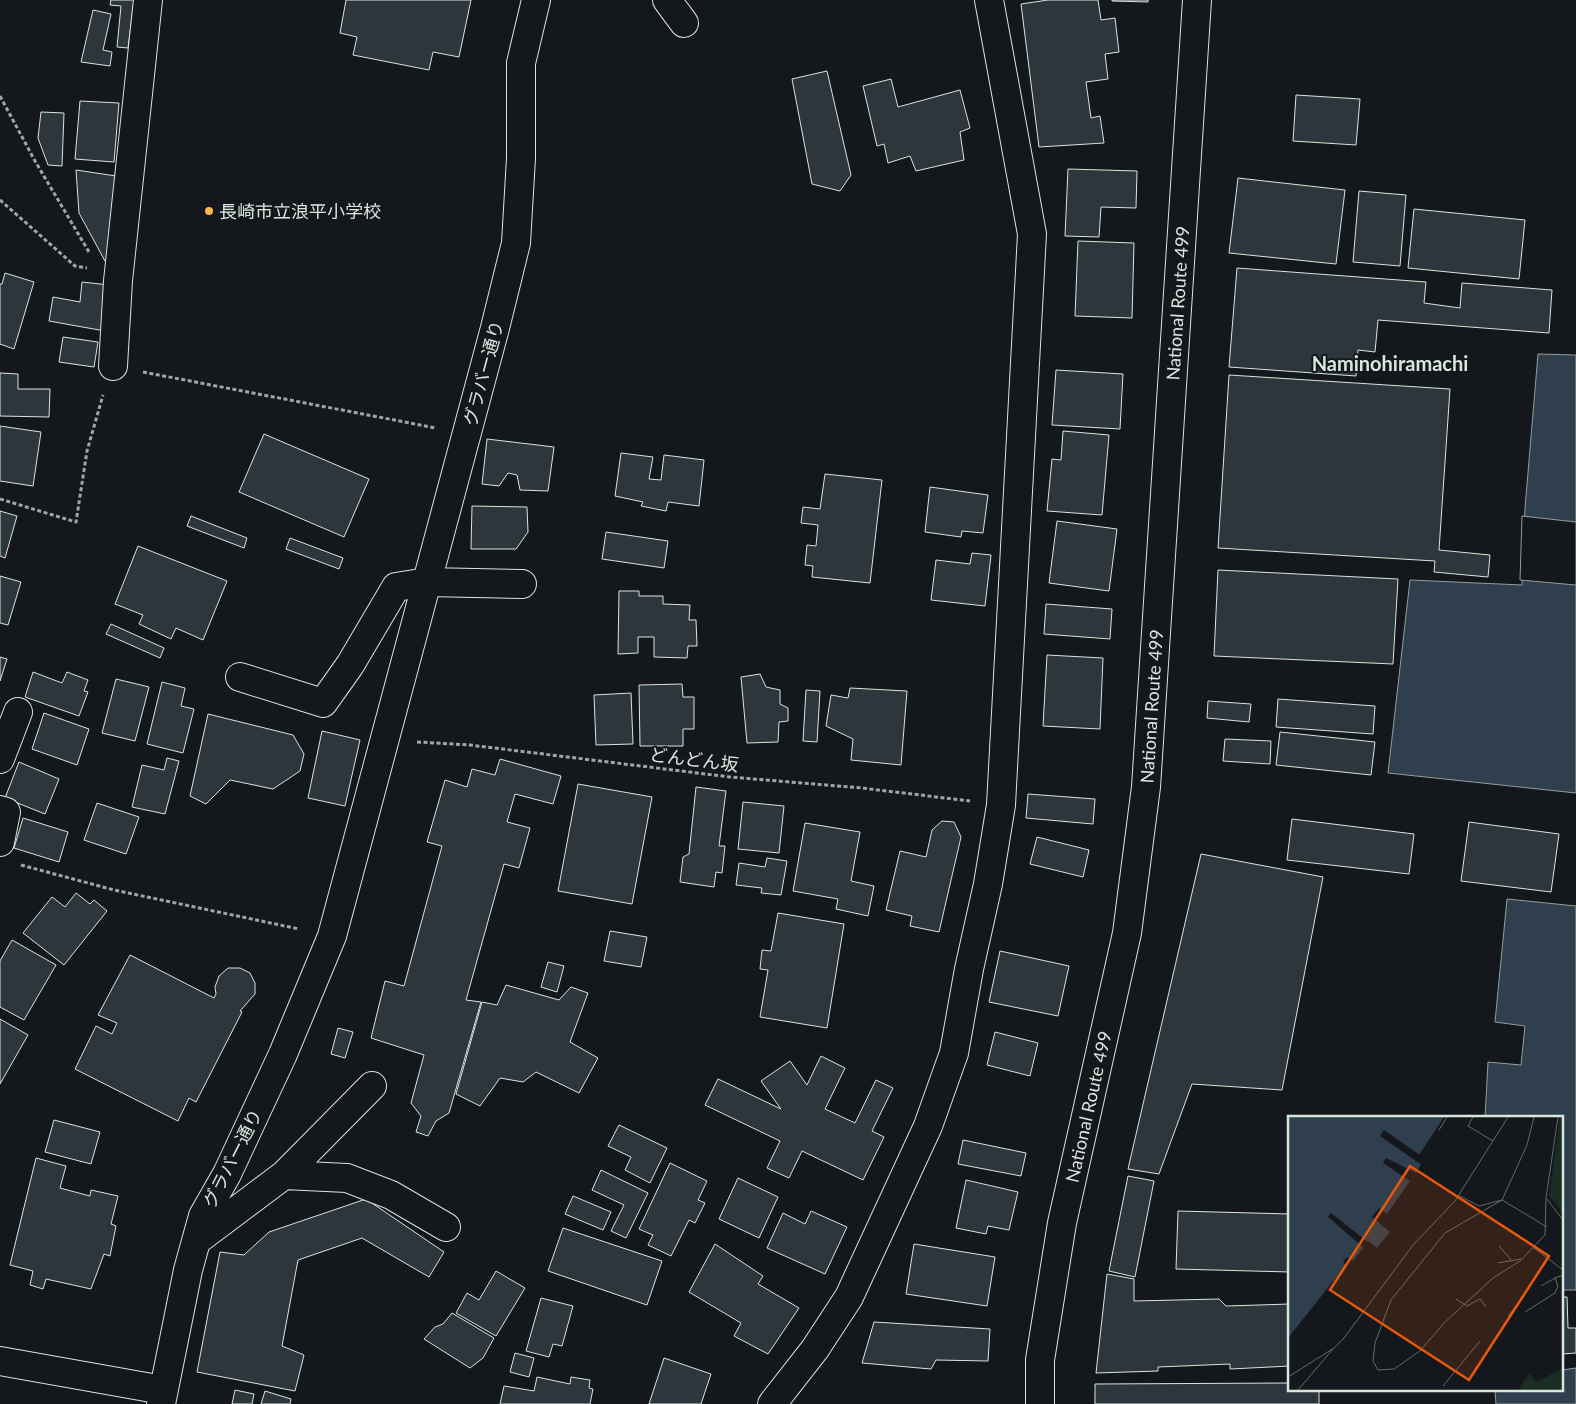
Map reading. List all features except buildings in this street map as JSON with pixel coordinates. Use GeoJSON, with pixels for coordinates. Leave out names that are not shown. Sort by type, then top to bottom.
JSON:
{"type":"FeatureCollection","features":[{"type":"Feature","properties":{"kind":"main road"},"geometry":{"type":"LineString","coordinates":[[113,366],[108,276],[148,0]]}},
{"type":"Feature","properties":{"kind":"main road","name":"グラバー通り"},"geometry":{"type":"LineString","coordinates":[[162,1397],[203,1216],[227,1174],[279,1062],[332,936],[385,740],[516,243],[521,158],[521,63],[536,0]]}},
{"type":"Feature","properties":{"kind":"main road"},"geometry":{"type":"LineString","coordinates":[[667,0],[684,23]]}},
{"type":"Feature","properties":{"kind":"main road"},"geometry":{"type":"LineString","coordinates":[[772,1404],[815,1349],[849,1297],[928,1126],[954,1052],[969,969],[988,884],[1001,805],[1032,234],[989,0]]}},
{"type":"Feature","properties":{"kind":"main road","name":"National Route 499"},"geometry":{"type":"LineString","coordinates":[[1040,1404],[1040,1360],[1062,1223],[1127,932],[1146,788],[1197,0]]}},
{"type":"Feature","properties":{"kind":"main road"},"geometry":{"type":"LineString","coordinates":[[240,676],[323,703],[350,665],[396,586],[427,582],[522,584]]}},
{"type":"Feature","properties":{"kind":"main road"},"geometry":{"type":"LineString","coordinates":[[2,749],[18,712]]}},
{"type":"Feature","properties":{"kind":"main road"},"geometry":{"type":"LineString","coordinates":[[0,810],[6,812],[0,842]]}},
{"type":"Feature","properties":{"kind":"main road"},"geometry":{"type":"LineString","coordinates":[[196,1241],[284,1175],[372,1086]]}},
{"type":"Feature","properties":{"kind":"main road"},"geometry":{"type":"LineString","coordinates":[[284,1175],[347,1178],[392,1195],[446,1227]]}},
{"type":"Feature","properties":{"kind":"main road"},"geometry":{"type":"LineString","coordinates":[[0,1361],[162,1397]]}},
{"type":"Feature","properties":{"kind":"path"},"geometry":{"type":"LineString","coordinates":[[0,96],[35,161],[108,276]]}},
{"type":"Feature","properties":{"kind":"path"},"geometry":{"type":"LineString","coordinates":[[0,200],[75,266],[108,276]]}},
{"type":"Feature","properties":{"kind":"path"},"geometry":{"type":"LineString","coordinates":[[0,498],[76,522],[87,451],[113,366],[466,434]]}},
{"type":"Feature","properties":{"kind":"path","name":"どんどん坂"},"geometry":{"type":"LineString","coordinates":[[385,740],[470,745],[730,777],[862,788],[1001,805]]}},
{"type":"Feature","properties":{"kind":"path"},"geometry":{"type":"LineString","coordinates":[[19,864],[114,890],[332,936]]}},
{"type":"Feature","properties":{"kind":"water"},"geometry":{"type":"Polygon","coordinates":[[[1538,354],[1576,355],[1576,793],[1388,773],[1410,580],[1522,585],[1525,508],[1538,354]]]}},
{"type":"Feature","properties":{"kind":"water"},"geometry":{"type":"Polygon","coordinates":[[[1507,899],[1576,906],[1576,1290],[1564,1290],[1564,1116],[1485,1116],[1488,1062],[1521,1065],[1525,1026],[1495,1022],[1507,899]]]}},
{"type":"Feature","properties":{"kind":"water"},"geometry":{"type":"Polygon","coordinates":[[[1576,1368],[1576,1404],[1496,1404],[1495,1392],[1564,1392],[1564,1370],[1576,1368]]]}},
{"type":"Feature","properties":{"kind":"pier"},"geometry":{"type":"Polygon","coordinates":[[[1522,516],[1576,522],[1576,585],[1520,580],[1522,516]]]}},
{"type":"Feature","properties":{"kind":"place","name":"長崎市立浪平小学校"},"geometry":{"type":"Point","coordinates":[209,211]}},
{"type":"Feature","properties":{"kind":"district","name":"Naminohiramachi"},"geometry":{"type":"Point","coordinates":[1390,363]}}]}
